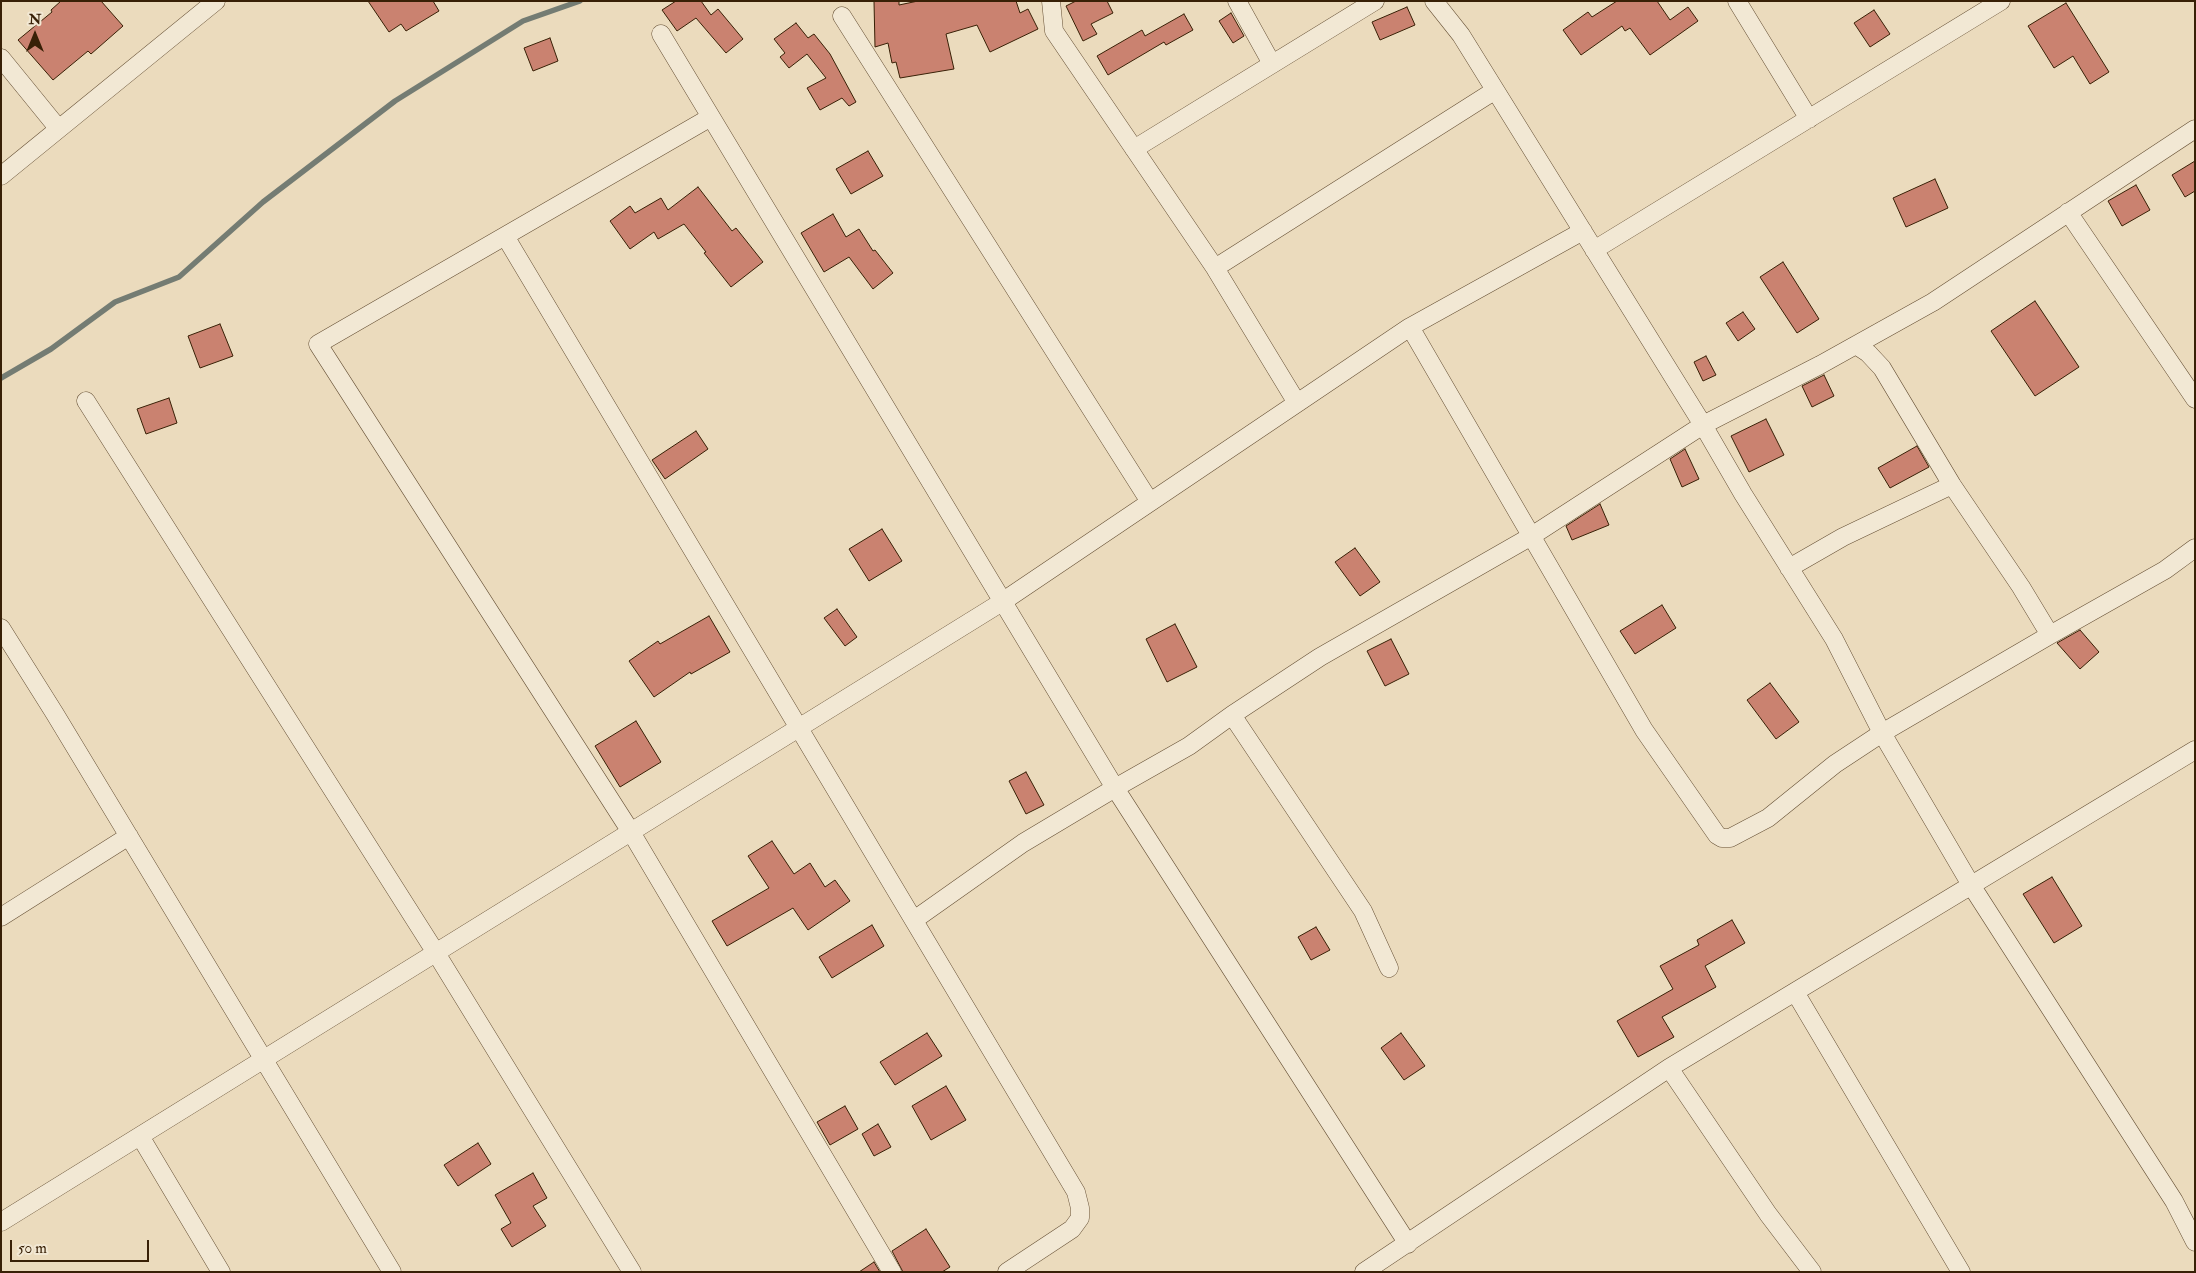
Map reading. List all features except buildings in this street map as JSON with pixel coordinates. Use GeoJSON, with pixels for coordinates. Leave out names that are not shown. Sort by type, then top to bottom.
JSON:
{"type":"FeatureCollection","features":[{"type":"Feature","properties":{"kind":"street"},"geometry":{"type":"LineString","coordinates":[[1,176],[216,1]]}},
{"type":"Feature","properties":{"kind":"street"},"geometry":{"type":"LineString","coordinates":[[1052,1],[1054,31],[1215,268],[1297,403]]}},
{"type":"Feature","properties":{"kind":"street"},"geometry":{"type":"LineString","coordinates":[[1237,1],[1272,64]]}},
{"type":"Feature","properties":{"kind":"street"},"geometry":{"type":"LineString","coordinates":[[1134,148],[1375,1]]}},
{"type":"Feature","properties":{"kind":"street"},"geometry":{"type":"LineString","coordinates":[[1434,1],[1461,35],[1703,425],[1743,494],[1834,639],[1882,733],[1971,885],[2174,1201],[2195,1242]]}},
{"type":"Feature","properties":{"kind":"street"},"geometry":{"type":"LineString","coordinates":[[1736,1],[1809,119]]}},
{"type":"Feature","properties":{"kind":"street"},"geometry":{"type":"LineString","coordinates":[[1594,250],[2001,1]]}},
{"type":"Feature","properties":{"kind":"street"},"geometry":{"type":"LineString","coordinates":[[842,16],[1150,502]]}},
{"type":"Feature","properties":{"kind":"street"},"geometry":{"type":"LineString","coordinates":[[661,34],[1115,788],[1408,1244]]}},
{"type":"Feature","properties":{"kind":"street"},"geometry":{"type":"LineString","coordinates":[[1,58],[58,128]]}},
{"type":"Feature","properties":{"kind":"street"},"geometry":{"type":"LineString","coordinates":[[1215,268],[1494,91]]}},
{"type":"Feature","properties":{"kind":"street"},"geometry":{"type":"LineString","coordinates":[[711,117],[318,344],[631,832],[892,1272]]}},
{"type":"Feature","properties":{"kind":"street"},"geometry":{"type":"LineString","coordinates":[[914,920],[1023,843],[1190,746],[1232,715],[1320,657],[1530,537],[1703,425],[1856,346],[1933,302],[2195,128]]}},
{"type":"Feature","properties":{"kind":"street"},"geometry":{"type":"LineString","coordinates":[[2068,212],[2195,399]]}},
{"type":"Feature","properties":{"kind":"street"},"geometry":{"type":"LineString","coordinates":[[1,1222],[1002,602],[1410,328],[1583,231]]}},
{"type":"Feature","properties":{"kind":"street"},"geometry":{"type":"LineString","coordinates":[[506,236],[1076,1192],[1080,1208],[1080,1218],[1072,1229],[1007,1272]]}},
{"type":"Feature","properties":{"kind":"street"},"geometry":{"type":"LineString","coordinates":[[1410,328],[1644,730],[1717,834],[1722,838],[1730,838],[1768,818],[1835,764],[1882,733],[2050,634],[2165,570],[2195,548]]}},
{"type":"Feature","properties":{"kind":"street"},"geometry":{"type":"LineString","coordinates":[[1856,346],[1868,353],[1882,368],[1952,485],[2021,587],[2050,634]]}},
{"type":"Feature","properties":{"kind":"street"},"geometry":{"type":"LineString","coordinates":[[86,401],[436,953],[632,1272]]}},
{"type":"Feature","properties":{"kind":"street"},"geometry":{"type":"LineString","coordinates":[[1789,568],[1843,537],[1952,485]]}},
{"type":"Feature","properties":{"kind":"street"},"geometry":{"type":"LineString","coordinates":[[1,628],[392,1272]]}},
{"type":"Feature","properties":{"kind":"street"},"geometry":{"type":"LineString","coordinates":[[1232,715],[1363,911],[1390,968]]}},
{"type":"Feature","properties":{"kind":"street"},"geometry":{"type":"LineString","coordinates":[[1364,1272],[1669,1068],[2195,750]]}},
{"type":"Feature","properties":{"kind":"street"},"geometry":{"type":"LineString","coordinates":[[1,917],[129,836]]}},
{"type":"Feature","properties":{"kind":"street"},"geometry":{"type":"LineString","coordinates":[[1795,992],[1961,1272]]}},
{"type":"Feature","properties":{"kind":"street"},"geometry":{"type":"LineString","coordinates":[[1669,1068],[1768,1214],[1812,1272]]}},
{"type":"Feature","properties":{"kind":"street"},"geometry":{"type":"LineString","coordinates":[[140,1136],[220,1272]]}},
{"type":"Feature","properties":{"kind":"waterway"},"geometry":{"type":"LineString","coordinates":[[1,378],[51,349],[115,302],[179,277],[263,202],[395,101],[523,21],[580,1]]}}]}
